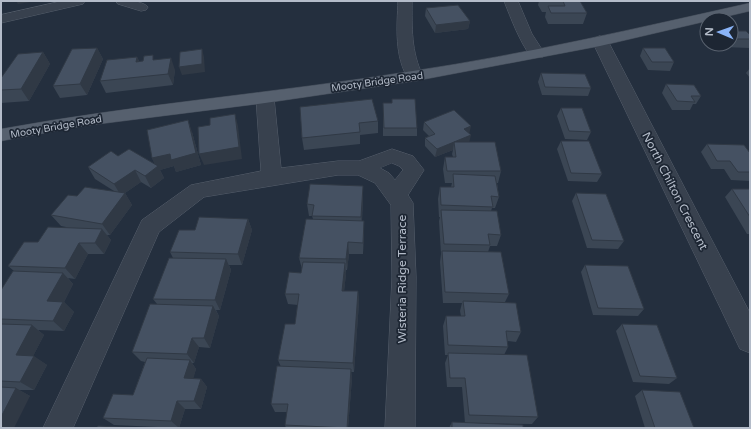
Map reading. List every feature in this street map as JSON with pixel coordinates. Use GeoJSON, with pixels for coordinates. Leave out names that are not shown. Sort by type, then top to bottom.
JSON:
{"type":"FeatureCollection","features":[{"type":"Feature","properties":{"kind":"main road","name":"Mooty Bridge Road"},"geometry":{"type":"LineString","coordinates":[[1,135],[83,120],[265,98],[415,76],[600,42],[750,7]]}},
{"type":"Feature","properties":{"kind":"street"},"geometry":{"type":"LineString","coordinates":[[1,19],[28,14],[78,1]]}},
{"type":"Feature","properties":{"kind":"street"},"geometry":{"type":"LineString","coordinates":[[123,1],[141,7]]}},
{"type":"Feature","properties":{"kind":"street"},"geometry":{"type":"LineString","coordinates":[[405,1],[406,53],[408,64],[415,76]]}},
{"type":"Feature","properties":{"kind":"street"},"geometry":{"type":"LineString","coordinates":[[511,1],[525,34],[537,54]]}},
{"type":"Feature","properties":{"kind":"street","name":"North Chilton Crescent"},"geometry":{"type":"LineString","coordinates":[[600,42],[750,340]]}},
{"type":"Feature","properties":{"kind":"street"},"geometry":{"type":"LineString","coordinates":[[265,98],[272,177]]}},
{"type":"Feature","properties":{"kind":"street"},"geometry":{"type":"LineString","coordinates":[[361,168],[392,156],[406,160],[414,170],[396,195]]}},
{"type":"Feature","properties":{"kind":"street","name":"Wisteria Ridge Terrace"},"geometry":{"type":"LineString","coordinates":[[58,428],[150,226],[198,190],[272,177],[338,168],[361,168],[382,178],[402,203],[404,277],[400,428]]}},
{"type":"Feature","properties":{"kind":"building"},"geometry":{"type":"Polygon","coordinates":[[[563,1],[580,1],[587,13],[551,13],[548,6],[565,6],[563,1]]]}},
{"type":"Feature","properties":{"kind":"building"},"geometry":{"type":"Polygon","coordinates":[[[458,5],[470,21],[436,25],[426,8],[458,5]]]}},
{"type":"Feature","properties":{"kind":"building"},"geometry":{"type":"Polygon","coordinates":[[[739,31],[746,31],[750,35],[750,39],[739,39],[739,31]]]}},
{"type":"Feature","properties":{"kind":"building"},"geometry":{"type":"Polygon","coordinates":[[[97,48],[80,84],[53,86],[72,49],[97,48]]]}},
{"type":"Feature","properties":{"kind":"building"},"geometry":{"type":"Polygon","coordinates":[[[643,48],[665,48],[674,62],[652,62],[643,48]]]}},
{"type":"Feature","properties":{"kind":"building"},"geometry":{"type":"Polygon","coordinates":[[[202,49],[202,64],[179,67],[180,52],[202,49]]]}},
{"type":"Feature","properties":{"kind":"building"},"geometry":{"type":"Polygon","coordinates":[[[43,52],[21,89],[1,90],[1,78],[18,54],[43,52]]]}},
{"type":"Feature","properties":{"kind":"building"},"geometry":{"type":"Polygon","coordinates":[[[153,55],[153,60],[171,58],[168,74],[100,81],[107,60],[137,57],[136,62],[143,61],[144,56],[153,55]]]}},
{"type":"Feature","properties":{"kind":"building"},"geometry":{"type":"Polygon","coordinates":[[[541,73],[585,74],[591,88],[545,87],[541,73]]]}},
{"type":"Feature","properties":{"kind":"building"},"geometry":{"type":"Polygon","coordinates":[[[666,84],[694,85],[701,96],[691,96],[695,102],[677,101],[666,84]]]}},
{"type":"Feature","properties":{"kind":"building"},"geometry":{"type":"Polygon","coordinates":[[[372,99],[378,121],[359,123],[360,132],[302,138],[300,107],[372,99]]]}},
{"type":"Feature","properties":{"kind":"building"},"geometry":{"type":"Polygon","coordinates":[[[392,99],[415,99],[417,128],[384,128],[383,103],[392,103],[392,99]]]}},
{"type":"Feature","properties":{"kind":"building"},"geometry":{"type":"Polygon","coordinates":[[[561,108],[582,108],[591,132],[569,131],[561,108]]]}},
{"type":"Feature","properties":{"kind":"building"},"geometry":{"type":"Polygon","coordinates":[[[454,110],[471,126],[464,129],[471,135],[437,149],[425,138],[435,134],[424,122],[454,110]]]}},
{"type":"Feature","properties":{"kind":"building"},"geometry":{"type":"Polygon","coordinates":[[[235,114],[239,147],[199,154],[198,127],[210,125],[210,118],[235,114]]]}},
{"type":"Feature","properties":{"kind":"building"},"geometry":{"type":"Polygon","coordinates":[[[188,120],[196,153],[171,160],[170,154],[152,158],[147,130],[188,120]]]}},
{"type":"Feature","properties":{"kind":"building"},"geometry":{"type":"Polygon","coordinates":[[[561,141],[589,141],[602,174],[571,173],[561,141]]]}},
{"type":"Feature","properties":{"kind":"building"},"geometry":{"type":"Polygon","coordinates":[[[454,142],[495,142],[501,171],[447,171],[445,157],[456,157],[454,142]]]}},
{"type":"Feature","properties":{"kind":"building"},"geometry":{"type":"Polygon","coordinates":[[[707,144],[744,145],[750,153],[750,172],[738,172],[730,161],[717,161],[707,144]]]}},
{"type":"Feature","properties":{"kind":"building"},"geometry":{"type":"Polygon","coordinates":[[[129,149],[158,166],[145,176],[135,170],[114,184],[88,167],[111,151],[118,156],[129,149]]]}},
{"type":"Feature","properties":{"kind":"building"},"geometry":{"type":"Polygon","coordinates":[[[453,174],[495,176],[499,197],[491,196],[493,207],[441,205],[440,187],[454,187],[453,174]]]}},
{"type":"Feature","properties":{"kind":"building"},"geometry":{"type":"Polygon","coordinates":[[[310,184],[363,186],[361,217],[312,216],[314,205],[307,204],[310,184]]]}},
{"type":"Feature","properties":{"kind":"building"},"geometry":{"type":"Polygon","coordinates":[[[85,187],[125,193],[102,224],[51,215],[68,195],[77,196],[85,187]]]}},
{"type":"Feature","properties":{"kind":"building"},"geometry":{"type":"Polygon","coordinates":[[[732,189],[750,189],[750,217],[732,189]]]}},
{"type":"Feature","properties":{"kind":"building"},"geometry":{"type":"Polygon","coordinates":[[[576,193],[606,194],[624,241],[592,240],[576,193]]]}},
{"type":"Feature","properties":{"kind":"building"},"geometry":{"type":"Polygon","coordinates":[[[441,210],[497,211],[501,235],[488,234],[490,245],[444,244],[441,210]]]}},
{"type":"Feature","properties":{"kind":"building"},"geometry":{"type":"Polygon","coordinates":[[[199,217],[248,219],[238,254],[170,252],[179,230],[195,230],[199,217]]]}},
{"type":"Feature","properties":{"kind":"building"},"geometry":{"type":"Polygon","coordinates":[[[306,219],[364,221],[363,243],[348,242],[346,259],[299,258],[306,219]]]}},
{"type":"Feature","properties":{"kind":"building"},"geometry":{"type":"Polygon","coordinates":[[[48,227],[102,229],[95,243],[79,243],[65,268],[8,266],[24,242],[38,242],[48,227]]]}},
{"type":"Feature","properties":{"kind":"building"},"geometry":{"type":"Polygon","coordinates":[[[442,251],[501,252],[509,294],[445,292],[442,251]]]}},
{"type":"Feature","properties":{"kind":"building"},"geometry":{"type":"Polygon","coordinates":[[[169,258],[226,259],[215,300],[153,299],[169,258]]]}},
{"type":"Feature","properties":{"kind":"building"},"geometry":{"type":"Polygon","coordinates":[[[303,262],[345,263],[342,291],[358,291],[353,363],[278,360],[285,324],[295,324],[299,294],[285,294],[289,272],[301,273],[303,262]]]}},
{"type":"Feature","properties":{"kind":"building"},"geometry":{"type":"Polygon","coordinates":[[[585,265],[628,266],[644,309],[598,308],[585,265]]]}},
{"type":"Feature","properties":{"kind":"building"},"geometry":{"type":"Polygon","coordinates":[[[13,271],[63,273],[47,301],[63,302],[53,321],[1,319],[1,290],[13,271]]]}},
{"type":"Feature","properties":{"kind":"building"},"geometry":{"type":"Polygon","coordinates":[[[463,301],[516,303],[521,332],[506,331],[508,347],[448,345],[446,316],[465,316],[463,301]]]}},
{"type":"Feature","properties":{"kind":"building"},"geometry":{"type":"Polygon","coordinates":[[[150,304],[213,306],[204,338],[192,338],[187,354],[132,352],[150,304]]]}},
{"type":"Feature","properties":{"kind":"building"},"geometry":{"type":"Polygon","coordinates":[[[1,324],[32,325],[16,355],[34,356],[20,382],[1,381],[1,324]]]}},
{"type":"Feature","properties":{"kind":"building"},"geometry":{"type":"Polygon","coordinates":[[[622,324],[657,325],[677,378],[640,376],[622,324]]]}},
{"type":"Feature","properties":{"kind":"building"},"geometry":{"type":"Polygon","coordinates":[[[448,353],[527,355],[538,417],[469,415],[465,378],[450,378],[448,353]]]}},
{"type":"Feature","properties":{"kind":"building"},"geometry":{"type":"Polygon","coordinates":[[[147,358],[190,360],[184,378],[201,379],[194,401],[177,401],[171,421],[103,418],[113,394],[133,395],[147,358]]]}},
{"type":"Feature","properties":{"kind":"building"},"geometry":{"type":"Polygon","coordinates":[[[277,366],[351,369],[347,428],[285,425],[288,404],[271,404],[277,366]]]}},
{"type":"Feature","properties":{"kind":"building"},"geometry":{"type":"Polygon","coordinates":[[[1,387],[16,388],[1,417],[1,387]]]}},
{"type":"Feature","properties":{"kind":"building"},"geometry":{"type":"Polygon","coordinates":[[[642,390],[680,392],[694,428],[655,428],[642,390]]]}},
{"type":"Feature","properties":{"kind":"building"},"geometry":{"type":"Polygon","coordinates":[[[452,422],[523,425],[523,428],[452,428],[452,422]]]}},
{"type":"Feature","properties":{"kind":"building"},"geometry":{"type":"Polygon","coordinates":[[[98,426],[138,428],[97,428],[98,426]]]}}]}
